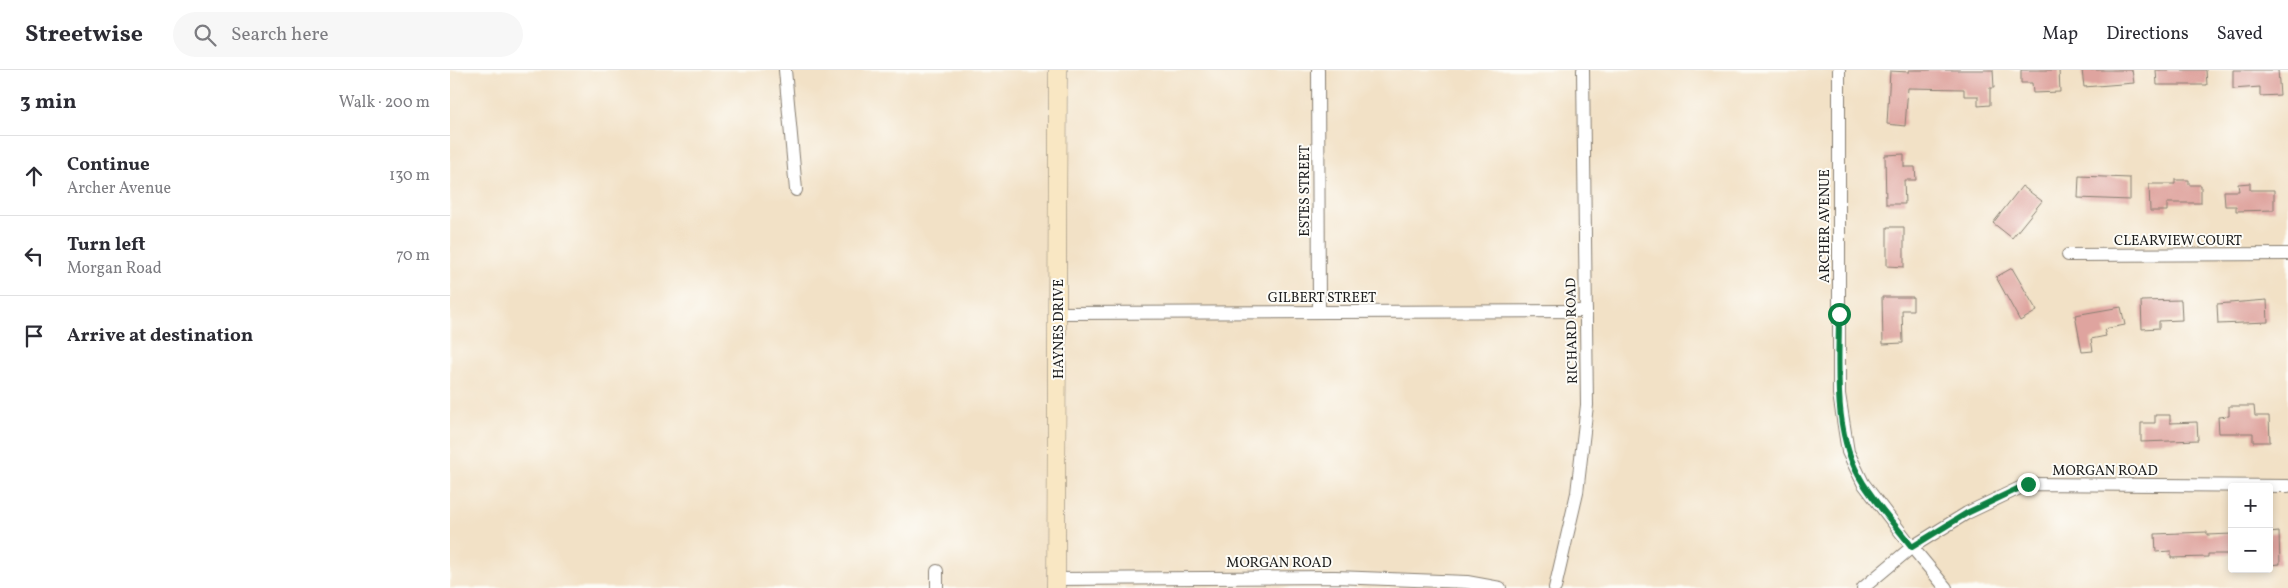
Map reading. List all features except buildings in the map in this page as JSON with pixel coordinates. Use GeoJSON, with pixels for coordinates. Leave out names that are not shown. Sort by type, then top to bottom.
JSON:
{"type":"FeatureCollection","features":[{"type":"Feature","properties":{"kind":"street"},"geometry":{"type":"LineString","coordinates":[[785,70],[796,190]]}},
{"type":"Feature","properties":{"kind":"street","name":"HAYNES DRIVE"},"geometry":{"type":"LineString","coordinates":[[1056,583],[1058,70]]}},
{"type":"Feature","properties":{"kind":"street","name":"ESTES STREET"},"geometry":{"type":"LineString","coordinates":[[1318,70],[1319,312]]}},
{"type":"Feature","properties":{"kind":"street","name":"RICHARD ROAD"},"geometry":{"type":"LineString","coordinates":[[1555,588],[1577,493],[1584,447],[1587,405],[1583,70]]}},
{"type":"Feature","properties":{"kind":"street","name":"ARCHER AVENUE"},"geometry":{"type":"LineString","coordinates":[[1839,70],[1839,394],[1843,428],[1848,452],[1863,483],[1946,588]]}},
{"type":"Feature","properties":{"kind":"street","name":"CLEARVIEW COURT"},"geometry":{"type":"LineString","coordinates":[[2068,255],[2288,254]]}},
{"type":"Feature","properties":{"kind":"street","name":"GILBERT STREET"},"geometry":{"type":"LineString","coordinates":[[1058,313],[1586,311]]}},
{"type":"Feature","properties":{"kind":"street","name":"MORGAN ROAD"},"geometry":{"type":"LineString","coordinates":[[1864,588],[1912,547],[1967,513],[2028,484],[2288,486]]}},
{"type":"Feature","properties":{"kind":"street"},"geometry":{"type":"LineString","coordinates":[[937,571],[937,588]]}},
{"type":"Feature","properties":{"kind":"street","name":"MORGAN ROAD"},"geometry":{"type":"LineString","coordinates":[[1056,583],[1335,577],[1466,582],[1500,588]]}},
{"type":"Feature","properties":{"kind":"route"},"geometry":{"type":"LineString","coordinates":[[1839,314],[1839,394],[1848,452],[1863,483],[1912,547],[1967,513],[2028,484]]}}]}
